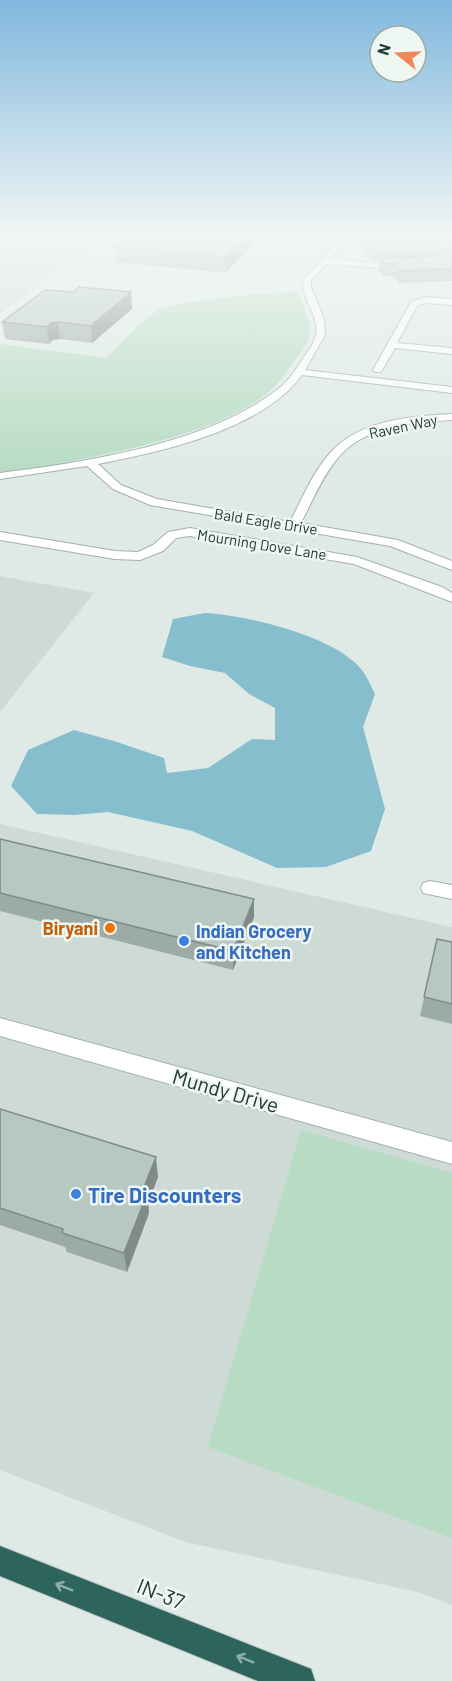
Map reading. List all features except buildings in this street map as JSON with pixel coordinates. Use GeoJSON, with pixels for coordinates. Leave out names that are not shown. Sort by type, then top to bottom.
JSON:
{"type":"FeatureCollection","features":[{"type":"Feature","properties":{"kind":"highway","name":"IN-37"},"geometry":{"type":"LineString","coordinates":[[0,1561],[299,1681]]}},
{"type":"Feature","properties":{"kind":"street"},"geometry":{"type":"LineString","coordinates":[[0,476],[89,462],[166,444],[236,419],[280,393],[299,372],[322,332],[316,315]]}},
{"type":"Feature","properties":{"kind":"street"},"geometry":{"type":"LineString","coordinates":[[378,370],[408,315]]}},
{"type":"Feature","properties":{"kind":"street"},"geometry":{"type":"LineString","coordinates":[[392,345],[452,351]]}},
{"type":"Feature","properties":{"kind":"street"},"geometry":{"type":"LineString","coordinates":[[299,372],[452,390]]}},
{"type":"Feature","properties":{"kind":"street","name":"Raven Way"},"geometry":{"type":"LineString","coordinates":[[294,525],[334,454],[359,435],[393,425],[452,417]]}},
{"type":"Feature","properties":{"kind":"street","name":"Bald Eagle Drive"},"geometry":{"type":"LineString","coordinates":[[89,462],[117,487],[154,502],[393,543],[452,566]]}},
{"type":"Feature","properties":{"kind":"street","name":"Mourning Dove Lane"},"geometry":{"type":"LineString","coordinates":[[0,536],[115,555],[140,556],[158,549],[172,536],[190,532],[282,546],[357,561],[437,590],[452,598]]}},
{"type":"Feature","properties":{"kind":"street"},"geometry":{"type":"LineString","coordinates":[[430,888],[452,892]]}},
{"type":"Feature","properties":{"kind":"street","name":"Mundy Drive"},"geometry":{"type":"LineString","coordinates":[[0,1027],[452,1153]]}},
{"type":"Feature","properties":{"kind":"shaded area"},"geometry":{"type":"Polygon","coordinates":[[[0,576],[94,593],[0,712],[0,576]]]}},
{"type":"Feature","properties":{"kind":"shaded area"},"geometry":{"type":"Polygon","coordinates":[[[0,824],[452,927],[452,1605],[418,1592],[185,1542],[0,1470],[0,824]]]}},
{"type":"Feature","properties":{"kind":"green space"},"geometry":{"type":"Polygon","coordinates":[[[151,315],[307,315],[310,335],[303,350],[270,391],[245,408],[214,423],[141,446],[103,455],[0,473],[0,344],[106,358],[151,315]]]}},
{"type":"Feature","properties":{"kind":"green space"},"geometry":{"type":"Polygon","coordinates":[[[301,1130],[452,1173],[452,1538],[208,1447],[301,1130]]]}},
{"type":"Feature","properties":{"kind":"water"},"geometry":{"type":"Polygon","coordinates":[[[205,613],[266,623],[311,637],[349,657],[363,672],[375,694],[363,727],[385,809],[371,851],[326,867],[277,868],[192,831],[108,812],[75,815],[37,814],[11,786],[28,750],[74,730],[164,758],[167,773],[208,768],[252,739],[275,740],[275,708],[249,694],[225,673],[190,666],[162,657],[173,619],[205,613]]]}},
{"type":"Feature","properties":{"kind":"place","name":"Biryani"},"geometry":{"type":"Point","coordinates":[110,928]}},
{"type":"Feature","properties":{"kind":"place","name":"Indian Grocery and Kitchen"},"geometry":{"type":"Point","coordinates":[184,941]}},
{"type":"Feature","properties":{"kind":"place","name":"Tire Discounters"},"geometry":{"type":"Point","coordinates":[76,1194]}}]}
